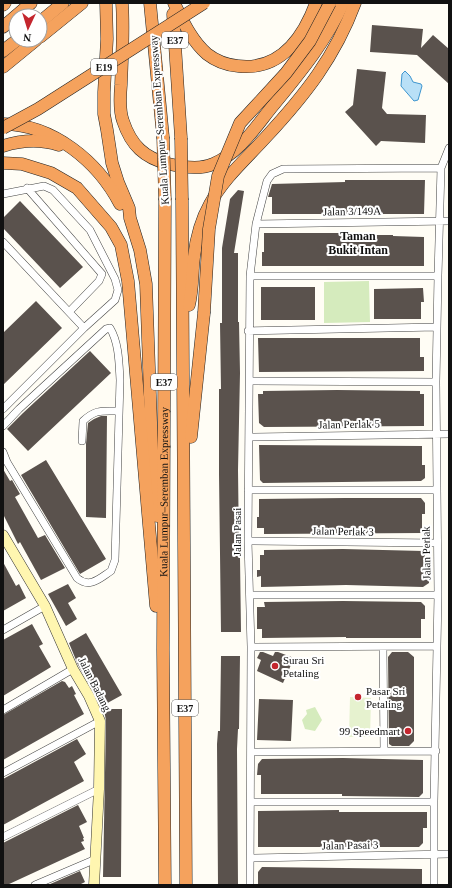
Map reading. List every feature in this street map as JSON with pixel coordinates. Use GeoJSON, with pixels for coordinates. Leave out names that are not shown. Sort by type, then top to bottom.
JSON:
{"type":"FeatureCollection","features":[{"type":"Feature","properties":{"kind":"highway"},"geometry":{"type":"LineString","coordinates":[[3,27],[31,3]]}},
{"type":"Feature","properties":{"kind":"highway"},"geometry":{"type":"LineString","coordinates":[[48,15],[63,3]]}},
{"type":"Feature","properties":{"kind":"highway"},"geometry":{"type":"LineString","coordinates":[[106,3],[107,24],[104,114],[112,163],[129,208],[130,218],[140,250],[146,284],[153,484],[163,563]]}},
{"type":"Feature","properties":{"kind":"highway"},"geometry":{"type":"LineString","coordinates":[[122,3],[123,30],[120,103],[122,120],[138,149],[150,158],[182,167],[199,167],[212,165],[225,159],[238,146],[304,68],[334,21],[343,3]]}},
{"type":"Feature","properties":{"kind":"highway","name":"Kuala Lumpur–Seremban Expressway"},"geometry":{"type":"LineString","coordinates":[[150,3],[163,137],[166,200],[163,563],[165,885]]}},
{"type":"Feature","properties":{"kind":"highway"},"geometry":{"type":"LineString","coordinates":[[173,3],[195,42],[208,55],[224,64],[252,67],[270,63],[286,52],[293,45],[306,26],[316,3]]}},
{"type":"Feature","properties":{"kind":"highway","name":"Kuala Lumpur–Seremban Expressway"},"geometry":{"type":"LineString","coordinates":[[173,3],[181,138],[184,321],[186,885]]}},
{"type":"Feature","properties":{"kind":"highway","name":"E19"},"geometry":{"type":"LineString","coordinates":[[3,128],[38,108],[204,3]]}},
{"type":"Feature","properties":{"kind":"highway"},"geometry":{"type":"LineString","coordinates":[[184,502],[204,313],[209,228],[218,176],[240,123],[286,73],[310,41],[330,3]]}},
{"type":"Feature","properties":{"kind":"highway"},"geometry":{"type":"LineString","coordinates":[[184,321],[192,289],[194,256],[198,236],[203,218],[210,203],[221,187],[304,94],[333,52],[355,3]]}},
{"type":"Feature","properties":{"kind":"highway"},"geometry":{"type":"LineString","coordinates":[[48,31],[80,5]]}},
{"type":"Feature","properties":{"kind":"highway"},"geometry":{"type":"LineString","coordinates":[[3,67],[26,48]]}},
{"type":"Feature","properties":{"kind":"highway"},"geometry":{"type":"LineString","coordinates":[[3,124],[23,126],[41,131],[59,140],[72,149],[94,168],[115,194],[130,218]]}},
{"type":"Feature","properties":{"kind":"highway"},"geometry":{"type":"LineString","coordinates":[[3,146],[30,140],[51,142],[72,149]]}},
{"type":"Feature","properties":{"kind":"highway"},"geometry":{"type":"LineString","coordinates":[[3,163],[22,164],[51,173],[77,188],[111,227],[121,245],[128,281],[158,631],[163,650]]}},
{"type":"Feature","properties":{"kind":"street"},"geometry":{"type":"LineString","coordinates":[[441,168],[449,148]]}},
{"type":"Feature","properties":{"kind":"street","name":"Jalan Pasai"},"geometry":{"type":"LineString","coordinates":[[250,885],[251,647],[248,541],[250,381],[248,331],[250,276],[256,224],[267,181],[272,174],[283,169],[441,168]]}},
{"type":"Feature","properties":{"kind":"street","name":"Jalan Perlak"},"geometry":{"type":"LineString","coordinates":[[434,885],[438,594],[436,382],[441,168]]}},
{"type":"Feature","properties":{"kind":"street"},"geometry":{"type":"LineString","coordinates":[[3,194],[27,188],[44,186],[53,190],[90,230],[115,279],[118,290],[115,300],[84,328],[3,409]]}},
{"type":"Feature","properties":{"kind":"street"},"geometry":{"type":"LineString","coordinates":[[27,188],[102,274],[99,281],[69,312]]}},
{"type":"Feature","properties":{"kind":"street","name":"Jalan 3/149A"},"geometry":{"type":"LineString","coordinates":[[256,224],[449,221]]}},
{"type":"Feature","properties":{"kind":"street"},"geometry":{"type":"LineString","coordinates":[[3,242],[84,328]]}},
{"type":"Feature","properties":{"kind":"street"},"geometry":{"type":"LineString","coordinates":[[250,276],[438,276]]}},
{"type":"Feature","properties":{"kind":"street"},"geometry":{"type":"LineString","coordinates":[[248,331],[437,327]]}},
{"type":"Feature","properties":{"kind":"street"},"geometry":{"type":"LineString","coordinates":[[3,426],[19,409],[108,328],[110,328],[113,335],[119,364],[115,560],[111,571],[88,584],[77,578],[7,462],[3,452]]}},
{"type":"Feature","properties":{"kind":"street"},"geometry":{"type":"LineString","coordinates":[[250,381],[436,382]]}},
{"type":"Feature","properties":{"kind":"street"},"geometry":{"type":"LineString","coordinates":[[82,441],[83,421],[89,416],[97,412],[118,411]]}},
{"type":"Feature","properties":{"kind":"street","name":"Jalan Perlak 5"},"geometry":{"type":"LineString","coordinates":[[249,437],[449,434]]}},
{"type":"Feature","properties":{"kind":"street"},"geometry":{"type":"LineString","coordinates":[[248,490],[436,490]]}},
{"type":"Feature","properties":{"kind":"street","name":"Jalan Badang"},"geometry":{"type":"LineString","coordinates":[[3,535],[45,606],[73,669],[89,696],[100,721],[99,789],[94,885]]}},
{"type":"Feature","properties":{"kind":"street","name":"Jalan Perlak 3"},"geometry":{"type":"LineString","coordinates":[[248,541],[437,543]]}},
{"type":"Feature","properties":{"kind":"street"},"geometry":{"type":"LineString","coordinates":[[250,595],[438,594]]}},
{"type":"Feature","properties":{"kind":"street"},"geometry":{"type":"LineString","coordinates":[[3,630],[45,606]]}},
{"type":"Feature","properties":{"kind":"street"},"geometry":{"type":"LineString","coordinates":[[251,647],[437,646]]}},
{"type":"Feature","properties":{"kind":"street"},"geometry":{"type":"LineString","coordinates":[[383,647],[384,752]]}},
{"type":"Feature","properties":{"kind":"street"},"geometry":{"type":"LineString","coordinates":[[3,710],[73,669]]}},
{"type":"Feature","properties":{"kind":"street"},"geometry":{"type":"LineString","coordinates":[[3,773],[100,721]]}},
{"type":"Feature","properties":{"kind":"street"},"geometry":{"type":"LineString","coordinates":[[251,752],[436,751]]}},
{"type":"Feature","properties":{"kind":"street"},"geometry":{"type":"LineString","coordinates":[[3,837],[99,789]]}},
{"type":"Feature","properties":{"kind":"street"},"geometry":{"type":"LineString","coordinates":[[251,802],[434,802]]}},
{"type":"Feature","properties":{"kind":"street","name":"Jalan Pasai 3"},"geometry":{"type":"LineString","coordinates":[[251,858],[449,854]]}},
{"type":"Feature","properties":{"kind":"street"},"geometry":{"type":"LineString","coordinates":[[35,885],[96,859]]}},
{"type":"Feature","properties":{"kind":"green space"},"geometry":{"type":"Polygon","coordinates":[[[369,281],[370,322],[324,323],[324,282],[369,281]]]}},
{"type":"Feature","properties":{"kind":"green space"},"geometry":{"type":"Polygon","coordinates":[[[350,697],[371,698],[370,737],[349,737],[350,697]]]}},
{"type":"Feature","properties":{"kind":"green space"},"geometry":{"type":"Polygon","coordinates":[[[315,707],[322,720],[315,731],[305,729],[302,720],[307,714],[306,710],[315,707]]]}},
{"type":"Feature","properties":{"kind":"water"},"geometry":{"type":"Polygon","coordinates":[[[405,71],[413,82],[421,84],[422,86],[418,100],[414,101],[401,86],[402,74],[405,71]]]}},
{"type":"Feature","properties":{"kind":"building"},"geometry":{"type":"Polygon","coordinates":[[[372,25],[423,29],[421,48],[433,35],[449,49],[449,84],[417,55],[370,52],[372,25]]]}},
{"type":"Feature","properties":{"kind":"building"},"geometry":{"type":"Polygon","coordinates":[[[357,69],[386,72],[382,108],[387,114],[426,115],[425,143],[381,141],[376,146],[345,112],[353,105],[357,69]]]}},
{"type":"Feature","properties":{"kind":"building"},"geometry":{"type":"Polygon","coordinates":[[[345,180],[425,180],[424,214],[272,214],[272,197],[268,197],[272,184],[345,182],[345,180]]]}},
{"type":"Feature","properties":{"kind":"building"},"geometry":{"type":"Polygon","coordinates":[[[238,190],[244,191],[234,253],[238,253],[240,373],[238,470],[241,632],[221,632],[219,389],[221,389],[220,323],[222,323],[222,248],[230,199],[238,190]]]}},
{"type":"Feature","properties":{"kind":"building"},"geometry":{"type":"Polygon","coordinates":[[[20,201],[83,267],[60,288],[3,228],[3,218],[20,201]]]}},
{"type":"Feature","properties":{"kind":"building"},"geometry":{"type":"Polygon","coordinates":[[[264,233],[339,233],[339,235],[393,235],[424,237],[424,266],[262,266],[264,233]]]}},
{"type":"Feature","properties":{"kind":"building"},"geometry":{"type":"Polygon","coordinates":[[[261,287],[315,287],[315,320],[261,320],[261,287]]]}},
{"type":"Feature","properties":{"kind":"building"},"geometry":{"type":"Polygon","coordinates":[[[423,288],[424,302],[421,302],[421,319],[374,319],[374,289],[423,288]]]}},
{"type":"Feature","properties":{"kind":"building"},"geometry":{"type":"Polygon","coordinates":[[[36,301],[62,328],[3,385],[3,333],[36,301]]]}},
{"type":"Feature","properties":{"kind":"building"},"geometry":{"type":"Polygon","coordinates":[[[258,338],[420,338],[420,357],[424,357],[424,371],[259,372],[258,338]]]}},
{"type":"Feature","properties":{"kind":"building"},"geometry":{"type":"Polygon","coordinates":[[[90,351],[111,373],[28,451],[7,429],[90,351]]]}},
{"type":"Feature","properties":{"kind":"building"},"geometry":{"type":"Polygon","coordinates":[[[263,391],[420,391],[420,394],[424,394],[424,426],[264,427],[259,423],[258,394],[263,394],[263,391]]]}},
{"type":"Feature","properties":{"kind":"building"},"geometry":{"type":"Polygon","coordinates":[[[101,416],[107,416],[106,518],[86,517],[86,444],[88,423],[101,416]]]}},
{"type":"Feature","properties":{"kind":"building"},"geometry":{"type":"Polygon","coordinates":[[[259,445],[422,446],[422,465],[425,465],[425,478],[421,481],[263,483],[260,480],[259,445]]]}},
{"type":"Feature","properties":{"kind":"building"},"geometry":{"type":"Polygon","coordinates":[[[46,460],[106,559],[80,574],[21,475],[46,460]]]}},
{"type":"Feature","properties":{"kind":"building"},"geometry":{"type":"Polygon","coordinates":[[[3,469],[10,481],[12,480],[20,494],[15,497],[38,538],[45,535],[65,568],[41,580],[20,542],[18,544],[3,514],[3,469]]]}},
{"type":"Feature","properties":{"kind":"building"},"geometry":{"type":"Polygon","coordinates":[[[421,498],[425,503],[425,514],[422,514],[422,533],[264,534],[264,528],[257,528],[257,517],[259,517],[259,499],[421,498]]]}},
{"type":"Feature","properties":{"kind":"building"},"geometry":{"type":"Polygon","coordinates":[[[343,549],[423,551],[425,554],[425,570],[429,570],[429,583],[423,587],[346,585],[261,587],[261,576],[257,577],[257,570],[260,570],[260,555],[264,555],[264,550],[343,549]]]}},
{"type":"Feature","properties":{"kind":"building"},"geometry":{"type":"Polygon","coordinates":[[[3,562],[16,586],[19,584],[26,598],[3,611],[3,562]]]}},
{"type":"Feature","properties":{"kind":"building"},"geometry":{"type":"Polygon","coordinates":[[[68,584],[76,598],[68,603],[77,619],[66,626],[48,594],[68,584]]]}},
{"type":"Feature","properties":{"kind":"building"},"geometry":{"type":"Polygon","coordinates":[[[264,602],[421,602],[425,606],[425,619],[421,619],[421,638],[262,638],[262,629],[257,629],[257,607],[265,607],[264,602]]]}},
{"type":"Feature","properties":{"kind":"building"},"geometry":{"type":"Polygon","coordinates":[[[32,624],[43,644],[39,646],[51,667],[3,696],[3,640],[32,624]]]}},
{"type":"Feature","properties":{"kind":"building"},"geometry":{"type":"Polygon","coordinates":[[[86,633],[122,695],[102,706],[78,665],[69,643],[86,633]]]}},
{"type":"Feature","properties":{"kind":"building","name":"Surau Sri Petaling"},"geometry":{"type":"Polygon","coordinates":[[[260,652],[273,656],[275,652],[278,652],[294,658],[283,683],[257,671],[261,660],[257,658],[260,652]]]}},
{"type":"Feature","properties":{"kind":"building"},"geometry":{"type":"Polygon","coordinates":[[[392,652],[408,652],[414,657],[414,741],[409,746],[392,746],[389,744],[388,657],[392,652]]]}},
{"type":"Feature","properties":{"kind":"building"},"geometry":{"type":"Polygon","coordinates":[[[221,656],[240,656],[239,729],[237,749],[238,885],[218,885],[217,744],[218,731],[220,731],[221,656]]]}},
{"type":"Feature","properties":{"kind":"building"},"geometry":{"type":"Polygon","coordinates":[[[62,681],[65,682],[69,688],[72,686],[76,694],[74,695],[84,714],[3,760],[3,715],[62,681]]]}},
{"type":"Feature","properties":{"kind":"building"},"geometry":{"type":"Polygon","coordinates":[[[259,699],[293,700],[291,741],[257,740],[259,699]]]}},
{"type":"Feature","properties":{"kind":"building"},"geometry":{"type":"Polygon","coordinates":[[[104,709],[122,709],[121,877],[103,877],[106,721],[104,709]]]}},
{"type":"Feature","properties":{"kind":"building"},"geometry":{"type":"Polygon","coordinates":[[[77,739],[86,754],[74,762],[84,781],[3,825],[3,779],[77,739]]]}},
{"type":"Feature","properties":{"kind":"building"},"geometry":{"type":"Polygon","coordinates":[[[343,758],[423,760],[423,793],[419,797],[342,796],[342,794],[261,794],[261,775],[257,775],[258,764],[262,759],[343,758]]]}},
{"type":"Feature","properties":{"kind":"building"},"geometry":{"type":"Polygon","coordinates":[[[78,805],[87,822],[79,826],[84,838],[84,841],[81,842],[85,849],[7,885],[3,885],[3,843],[78,805]]]}},
{"type":"Feature","properties":{"kind":"building"},"geometry":{"type":"Polygon","coordinates":[[[339,810],[339,812],[427,812],[427,828],[423,828],[423,843],[419,847],[258,847],[258,811],[339,810]]]}},
{"type":"Feature","properties":{"kind":"building"},"geometry":{"type":"Polygon","coordinates":[[[262,867],[422,869],[422,885],[258,884],[258,872],[262,867]]]}},
{"type":"Feature","properties":{"kind":"building"},"geometry":{"type":"Polygon","coordinates":[[[80,871],[85,882],[79,885],[48,885],[80,871]]]}},
{"type":"Feature","properties":{"kind":"place","name":"Surau Sri Petaling"},"geometry":{"type":"Point","coordinates":[275,666]}},
{"type":"Feature","properties":{"kind":"place","name":"Pasar Sri Petaling"},"geometry":{"type":"Point","coordinates":[358,697]}},
{"type":"Feature","properties":{"kind":"place","name":"99 Speedmart"},"geometry":{"type":"Point","coordinates":[408,731]}},
{"type":"Feature","properties":{"kind":"district","name":"Taman Bukit Intan"},"geometry":{"type":"Point","coordinates":[358,243]}}]}
